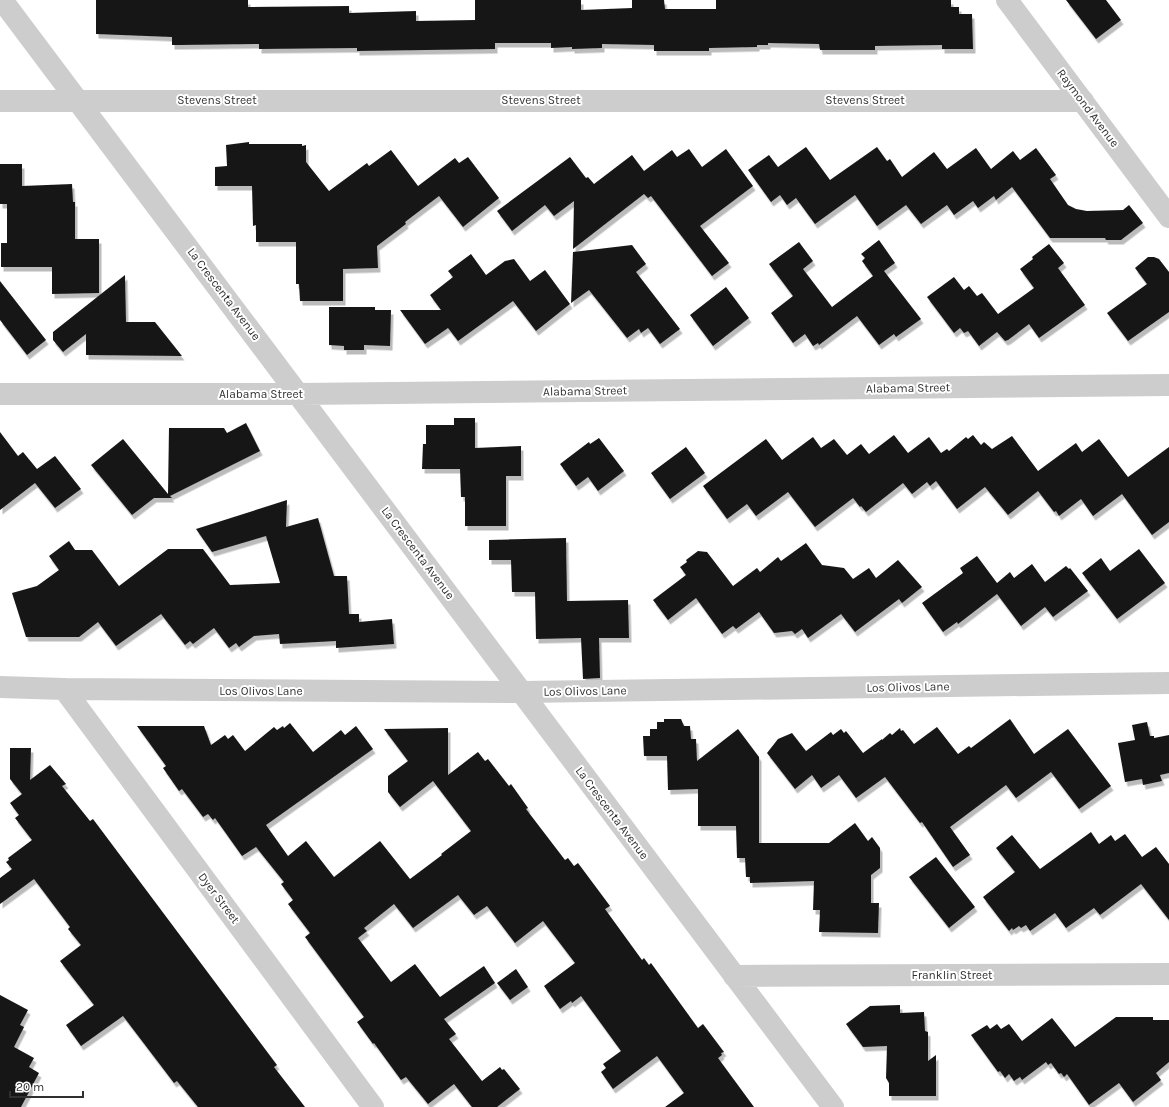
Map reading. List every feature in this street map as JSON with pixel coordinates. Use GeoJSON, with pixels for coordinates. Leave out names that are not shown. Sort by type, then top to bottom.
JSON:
{"type":"FeatureCollection","features":[{"type":"Feature","properties":{"kind":"street","name":"La Crescenta Avenue"},"geometry":{"type":"LineString","coordinates":[[2,0],[833,1107]]}},
{"type":"Feature","properties":{"kind":"street","name":"Raymond Avenue"},"geometry":{"type":"LineString","coordinates":[[1007,0],[1169,217]]}},
{"type":"Feature","properties":{"kind":"street","name":"Stevens Street"},"geometry":{"type":"LineString","coordinates":[[0,101],[1083,101]]}},
{"type":"Feature","properties":{"kind":"street","name":"Alabama Street"},"geometry":{"type":"LineString","coordinates":[[0,394],[299,394],[1169,385]]}},
{"type":"Feature","properties":{"kind":"street","name":"Los Olivos Lane"},"geometry":{"type":"LineString","coordinates":[[0,687],[64,689],[521,692],[1169,683]]}},
{"type":"Feature","properties":{"kind":"street","name":"Dyer Street"},"geometry":{"type":"LineString","coordinates":[[64,689],[373,1107]]}},
{"type":"Feature","properties":{"kind":"street","name":"Franklin Street"},"geometry":{"type":"LineString","coordinates":[[734,976],[1169,974]]}},
{"type":"Feature","properties":{"kind":"building"},"geometry":{"type":"Polygon","coordinates":[[[96,0],[248,0],[248,7],[349,6],[349,13],[416,11],[416,21],[475,20],[475,0],[581,0],[581,10],[632,8],[632,0],[664,0],[665,9],[716,9],[716,0],[951,0],[951,7],[959,7],[959,14],[972,14],[973,49],[942,49],[942,45],[875,46],[875,50],[820,50],[819,44],[768,43],[768,45],[757,45],[757,47],[709,48],[709,51],[654,51],[654,45],[602,44],[602,48],[572,49],[572,47],[551,48],[551,43],[495,43],[495,49],[357,51],[357,48],[259,49],[259,44],[172,45],[172,37],[96,34],[96,0]]]}},
{"type":"Feature","properties":{"kind":"building"},"geometry":{"type":"Polygon","coordinates":[[[1066,0],[1106,0],[1121,20],[1096,39],[1066,0]]]}},
{"type":"Feature","properties":{"kind":"building"},"geometry":{"type":"Polygon","coordinates":[[[249,142],[249,144],[306,145],[306,162],[329,191],[367,163],[369,166],[391,150],[418,186],[455,158],[459,163],[468,157],[499,198],[463,227],[439,196],[377,246],[378,268],[343,269],[343,301],[300,301],[299,284],[296,284],[296,242],[256,242],[256,225],[253,226],[252,186],[215,186],[215,167],[227,166],[226,145],[249,142]]]}},
{"type":"Feature","properties":{"kind":"building"},"geometry":{"type":"Polygon","coordinates":[[[806,147],[830,180],[877,147],[887,161],[890,159],[902,177],[934,152],[947,169],[976,148],[991,169],[1013,151],[1020,160],[1036,148],[1056,175],[1050,179],[1068,205],[1076,209],[1087,211],[1123,210],[1129,205],[1143,223],[1121,240],[1106,240],[1105,238],[1050,238],[1012,187],[996,200],[994,196],[978,208],[973,201],[954,215],[947,205],[921,224],[906,205],[877,226],[855,195],[815,224],[796,198],[787,205],[780,195],[771,202],[748,170],[769,155],[778,167],[806,147]]]}},
{"type":"Feature","properties":{"kind":"building"},"geometry":{"type":"Polygon","coordinates":[[[689,149],[702,167],[726,149],[753,186],[700,226],[729,263],[712,276],[651,196],[648,198],[644,194],[573,249],[574,201],[554,216],[545,205],[512,231],[497,211],[570,157],[586,178],[588,177],[594,184],[632,155],[644,171],[672,150],[677,157],[689,149]]]}},
{"type":"Feature","properties":{"kind":"building"},"geometry":{"type":"Polygon","coordinates":[[[0,164],[22,164],[22,186],[72,184],[73,202],[75,202],[75,239],[99,239],[99,293],[52,294],[52,267],[1,267],[1,243],[7,243],[7,204],[0,204],[0,164]]]}},
{"type":"Feature","properties":{"kind":"building"},"geometry":{"type":"Polygon","coordinates":[[[879,240],[895,263],[884,271],[921,319],[896,337],[894,334],[879,345],[857,316],[819,345],[818,343],[813,346],[805,334],[793,343],[771,313],[793,296],[769,264],[799,242],[813,261],[803,269],[832,307],[873,276],[862,261],[865,258],[861,254],[879,240]]]}},
{"type":"Feature","properties":{"kind":"building"},"geometry":{"type":"Polygon","coordinates":[[[1049,244],[1064,263],[1058,268],[1085,305],[1039,338],[1029,324],[1008,340],[1005,341],[997,332],[979,346],[968,331],[964,333],[960,328],[954,333],[927,297],[954,277],[964,290],[969,286],[977,296],[982,293],[998,314],[1034,288],[1020,269],[1033,259],[1032,257],[1049,244]]]}},
{"type":"Feature","properties":{"kind":"building"},"geometry":{"type":"Polygon","coordinates":[[[632,245],[646,264],[636,272],[680,329],[660,344],[648,328],[641,333],[639,329],[627,338],[589,290],[571,303],[573,252],[632,245]]]}},
{"type":"Feature","properties":{"kind":"building"},"geometry":{"type":"Polygon","coordinates":[[[471,254],[486,275],[505,261],[514,259],[530,281],[545,270],[570,304],[536,331],[513,301],[458,341],[448,328],[425,344],[400,310],[441,310],[430,295],[453,277],[448,271],[471,254]]]}},
{"type":"Feature","properties":{"kind":"building"},"geometry":{"type":"Polygon","coordinates":[[[1148,257],[1159,259],[1169,272],[1169,312],[1128,341],[1107,313],[1147,284],[1135,268],[1148,257]]]}},
{"type":"Feature","properties":{"kind":"building"},"geometry":{"type":"Polygon","coordinates":[[[125,275],[126,322],[155,322],[182,356],[86,355],[86,334],[63,352],[53,340],[53,332],[125,275]]]}},
{"type":"Feature","properties":{"kind":"building"},"geometry":{"type":"Polygon","coordinates":[[[0,281],[46,340],[27,355],[0,320],[0,281]]]}},
{"type":"Feature","properties":{"kind":"building"},"geometry":{"type":"Polygon","coordinates":[[[726,287],[749,318],[713,346],[690,315],[726,287]]]}},
{"type":"Feature","properties":{"kind":"building"},"geometry":{"type":"Polygon","coordinates":[[[329,307],[375,307],[375,310],[391,310],[390,346],[364,345],[364,350],[344,350],[344,346],[329,345],[329,307]]]}},
{"type":"Feature","properties":{"kind":"building"},"geometry":{"type":"Polygon","coordinates":[[[454,418],[475,418],[475,448],[521,446],[521,476],[506,476],[506,526],[465,526],[465,497],[461,497],[460,469],[422,469],[423,444],[426,444],[426,425],[454,425],[454,418]]]}},
{"type":"Feature","properties":{"kind":"building"},"geometry":{"type":"Polygon","coordinates":[[[246,423],[260,451],[170,496],[172,498],[154,498],[132,515],[91,465],[123,439],[168,494],[169,428],[224,428],[227,433],[246,423]]]}},
{"type":"Feature","properties":{"kind":"building"},"geometry":{"type":"Polygon","coordinates":[[[0,432],[18,456],[23,452],[37,469],[55,456],[81,489],[55,508],[35,483],[0,510],[0,432]]]}},
{"type":"Feature","properties":{"kind":"building"},"geometry":{"type":"Polygon","coordinates":[[[894,435],[908,453],[929,437],[941,453],[947,449],[949,451],[966,437],[968,439],[973,435],[981,445],[984,442],[992,449],[1012,436],[1038,471],[1076,443],[1082,452],[1099,439],[1128,477],[1169,447],[1169,522],[1152,535],[1122,494],[1093,516],[1081,499],[1059,516],[1056,511],[1054,512],[1038,491],[1008,515],[985,487],[957,509],[936,481],[930,486],[927,482],[912,494],[903,483],[866,512],[853,498],[815,527],[788,492],[756,516],[747,504],[727,519],[703,486],[766,439],[782,460],[813,437],[821,448],[834,439],[847,455],[861,444],[869,454],[894,435]]]}},
{"type":"Feature","properties":{"kind":"building"},"geometry":{"type":"Polygon","coordinates":[[[599,438],[624,471],[598,491],[588,477],[576,486],[560,464],[589,442],[590,444],[599,438]]]}},
{"type":"Feature","properties":{"kind":"building"},"geometry":{"type":"Polygon","coordinates":[[[686,447],[705,473],[670,499],[651,473],[686,447]]]}},
{"type":"Feature","properties":{"kind":"building"},"geometry":{"type":"Polygon","coordinates":[[[287,500],[286,527],[318,518],[334,576],[347,576],[349,614],[359,614],[359,622],[392,619],[394,644],[336,648],[336,641],[280,644],[279,634],[254,636],[239,647],[236,643],[229,648],[214,628],[193,644],[190,641],[185,645],[161,614],[116,646],[98,622],[79,637],[26,637],[12,593],[37,586],[59,570],[49,556],[69,541],[75,550],[92,550],[119,586],[168,549],[203,549],[230,585],[280,583],[266,536],[212,552],[196,529],[287,500]]]}},
{"type":"Feature","properties":{"kind":"building"},"geometry":{"type":"Polygon","coordinates":[[[566,538],[567,601],[628,600],[629,638],[599,638],[600,678],[583,679],[581,638],[536,639],[535,592],[512,592],[511,560],[489,560],[489,540],[566,538]]]}},
{"type":"Feature","properties":{"kind":"building"},"geometry":{"type":"Polygon","coordinates":[[[806,543],[822,565],[844,568],[853,579],[869,568],[876,578],[898,560],[922,587],[902,603],[899,599],[855,632],[841,614],[808,638],[802,629],[795,634],[792,631],[774,633],[759,612],[736,629],[733,626],[722,634],[696,598],[668,620],[653,600],[686,575],[680,567],[687,562],[686,560],[698,551],[707,552],[733,586],[757,568],[760,572],[778,557],[781,561],[806,543]]]}},
{"type":"Feature","properties":{"kind":"building"},"geometry":{"type":"Polygon","coordinates":[[[1139,549],[1165,583],[1117,619],[1082,573],[1101,558],[1110,571],[1139,549]]]}},
{"type":"Feature","properties":{"kind":"building"},"geometry":{"type":"Polygon","coordinates":[[[977,556],[997,583],[1010,572],[1014,578],[1032,564],[1045,582],[1066,566],[1069,569],[1070,568],[1088,591],[1053,617],[1045,607],[1021,626],[997,594],[958,624],[957,622],[943,632],[922,603],[963,573],[960,568],[977,556]]]}},
{"type":"Feature","properties":{"kind":"building"},"geometry":{"type":"Polygon","coordinates":[[[664,719],[681,719],[684,726],[690,726],[691,739],[696,739],[697,761],[738,729],[759,757],[759,843],[829,843],[855,823],[868,841],[872,837],[880,848],[880,868],[871,875],[871,903],[879,903],[878,933],[819,932],[820,910],[813,910],[814,881],[750,883],[750,877],[746,877],[745,858],[737,858],[736,826],[698,826],[698,789],[668,790],[667,756],[644,756],[643,736],[650,736],[650,729],[657,729],[657,722],[664,722],[664,719]]]}},
{"type":"Feature","properties":{"kind":"building"},"geometry":{"type":"Polygon","coordinates":[[[1010,719],[1034,754],[1068,729],[1111,786],[1079,809],[1051,772],[1016,798],[1006,785],[950,827],[970,855],[953,867],[922,822],[920,823],[885,777],[856,798],[839,775],[821,788],[812,775],[795,789],[767,753],[778,739],[792,733],[806,751],[831,732],[833,735],[841,729],[844,733],[846,731],[863,753],[890,733],[892,735],[900,728],[901,731],[903,730],[914,744],[937,727],[958,754],[969,746],[971,748],[1010,719]]]}},
{"type":"Feature","properties":{"kind":"building"},"geometry":{"type":"Polygon","coordinates":[[[1147,722],[1150,736],[1154,736],[1154,738],[1169,735],[1169,773],[1160,775],[1162,781],[1143,785],[1142,779],[1125,782],[1118,743],[1135,740],[1132,725],[1147,722]]]}},
{"type":"Feature","properties":{"kind":"building"},"geometry":{"type":"Polygon","coordinates":[[[290,723],[313,752],[341,730],[345,735],[356,726],[373,749],[266,825],[288,856],[306,841],[334,877],[380,841],[410,879],[442,855],[441,854],[471,831],[433,781],[400,807],[388,792],[388,776],[408,761],[384,729],[448,728],[448,775],[478,752],[485,761],[488,759],[509,786],[511,784],[528,808],[526,809],[565,860],[568,858],[574,866],[578,863],[610,906],[605,909],[642,960],[644,958],[649,965],[651,963],[698,1028],[703,1024],[724,1052],[721,1053],[722,1055],[718,1058],[754,1107],[665,1107],[684,1093],[657,1056],[613,1089],[601,1072],[606,1068],[603,1064],[621,1051],[581,996],[572,1003],[571,1001],[560,1009],[544,986],[575,963],[543,921],[515,943],[487,906],[474,915],[458,895],[413,928],[394,904],[364,928],[367,931],[358,938],[391,982],[415,964],[440,997],[484,966],[495,983],[444,1019],[456,1034],[449,1039],[482,1081],[500,1067],[502,1070],[504,1069],[520,1089],[497,1107],[472,1107],[454,1084],[428,1104],[406,1077],[401,1080],[357,1022],[364,1017],[305,937],[310,933],[288,904],[293,900],[281,884],[284,882],[256,847],[242,856],[215,818],[213,820],[208,814],[203,817],[182,789],[179,791],[163,768],[166,766],[137,726],[204,726],[211,745],[225,735],[228,739],[233,735],[245,751],[274,727],[277,730],[283,726],[284,728],[290,723]]]}},
{"type":"Feature","properties":{"kind":"building"},"geometry":{"type":"Polygon","coordinates":[[[10,748],[31,748],[30,780],[50,765],[66,784],[62,786],[90,821],[93,819],[277,1065],[274,1067],[305,1107],[198,1107],[177,1081],[174,1083],[123,1016],[81,1046],[66,1025],[94,1005],[60,961],[81,945],[68,929],[70,927],[34,879],[0,904],[0,878],[12,869],[6,862],[9,860],[8,858],[32,840],[15,818],[19,815],[10,803],[22,794],[10,779],[10,748]]]}},
{"type":"Feature","properties":{"kind":"building"},"geometry":{"type":"Polygon","coordinates":[[[1091,832],[1099,844],[1111,835],[1115,841],[1125,834],[1142,857],[1156,847],[1169,864],[1169,920],[1141,884],[1100,915],[1094,908],[1066,928],[1055,913],[1030,931],[1026,925],[1021,928],[1019,926],[1013,930],[1012,928],[1009,931],[983,897],[1015,872],[996,848],[1012,835],[1040,869],[1091,832]]]}},
{"type":"Feature","properties":{"kind":"building"},"geometry":{"type":"Polygon","coordinates":[[[936,857],[975,907],[949,928],[909,877],[936,857]]]}},
{"type":"Feature","properties":{"kind":"building"},"geometry":{"type":"Polygon","coordinates":[[[516,969],[528,987],[510,1000],[497,983],[516,969]]]}},
{"type":"Feature","properties":{"kind":"building"},"geometry":{"type":"Polygon","coordinates":[[[0,995],[28,1010],[20,1025],[24,1027],[14,1047],[34,1058],[29,1067],[39,1073],[21,1107],[0,1107],[0,995]]]}},
{"type":"Feature","properties":{"kind":"building"},"geometry":{"type":"Polygon","coordinates":[[[900,1005],[900,1013],[924,1012],[925,1031],[928,1032],[928,1061],[936,1055],[936,1096],[889,1096],[889,1083],[886,1078],[887,1046],[863,1047],[846,1024],[870,1006],[900,1005]]]}},
{"type":"Feature","properties":{"kind":"building"},"geometry":{"type":"Polygon","coordinates":[[[1116,1017],[1153,1017],[1153,1020],[1169,1020],[1169,1062],[1156,1073],[1161,1080],[1133,1102],[1119,1083],[1089,1105],[1067,1074],[1064,1077],[1061,1073],[1059,1074],[1051,1063],[1048,1065],[1046,1062],[1022,1080],[1020,1077],[1014,1081],[1009,1074],[1005,1078],[1000,1071],[998,1072],[971,1035],[987,1025],[990,1029],[997,1024],[1001,1029],[1009,1024],[1022,1041],[1052,1018],[1075,1047],[1116,1017]]]}}]}
